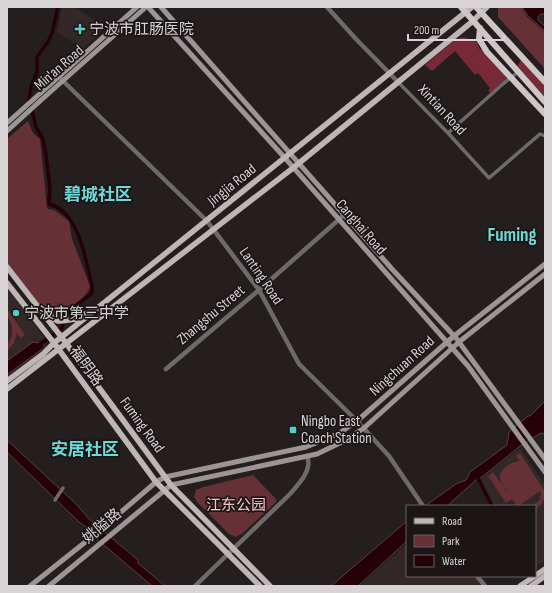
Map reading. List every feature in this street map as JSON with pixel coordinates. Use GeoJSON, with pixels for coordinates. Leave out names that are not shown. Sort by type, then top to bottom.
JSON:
{"type":"FeatureCollection","features":[{"type":"Feature","properties":{"kind":"highway"},"geometry":{"type":"LineString","coordinates":[[461,7],[545,102]]}},
{"type":"Feature","properties":{"kind":"highway"},"geometry":{"type":"LineString","coordinates":[[476,7],[545,82]]}},
{"type":"Feature","properties":{"kind":"highway"},"geometry":{"type":"LineString","coordinates":[[480,28],[479,39],[487,52],[545,114]]}},
{"type":"Feature","properties":{"kind":"main road","name":"Min'an Road"},"geometry":{"type":"LineString","coordinates":[[61,79],[137,7]]}},
{"type":"Feature","properties":{"kind":"main road","name":"Min'an Road"},"geometry":{"type":"LineString","coordinates":[[7,123],[26,109],[147,7]]}},
{"type":"Feature","properties":{"kind":"main road","name":"Canghai Road"},"geometry":{"type":"LineString","coordinates":[[147,7],[285,158],[453,348],[468,366],[545,472]]}},
{"type":"Feature","properties":{"kind":"main road","name":"Canghai Road"},"geometry":{"type":"LineString","coordinates":[[161,7],[344,215],[454,336],[545,459]]}},
{"type":"Feature","properties":{"kind":"main road","name":"Jingjia Road"},"geometry":{"type":"LineString","coordinates":[[7,381],[43,354],[61,337],[472,7]]}},
{"type":"Feature","properties":{"kind":"main road","name":"Jingjia Road"},"geometry":{"type":"LineString","coordinates":[[7,389],[293,168],[473,21],[486,7]]}},
{"type":"Feature","properties":{"kind":"main road","name":"Min'an Road"},"geometry":{"type":"LineString","coordinates":[[7,131],[26,109]]}},
{"type":"Feature","properties":{"kind":"main road","name":"Ningchuan Road"},"geometry":{"type":"LineString","coordinates":[[165,477],[306,447],[338,434],[357,421],[454,336],[545,264]]}},
{"type":"Feature","properties":{"kind":"main road","name":"Fuming Road"},"geometry":{"type":"LineString","coordinates":[[7,267],[66,343],[171,485],[231,552],[270,586]]}},
{"type":"Feature","properties":{"kind":"main road","name":"Ningchuan Road"},"geometry":{"type":"LineString","coordinates":[[171,485],[317,454],[331,447],[364,428],[459,342],[545,274]]}},
{"type":"Feature","properties":{"kind":"main road","name":"福明路"},"geometry":{"type":"LineString","coordinates":[[7,283],[59,349],[156,482],[231,552],[260,586]]}},
{"type":"Feature","properties":{"kind":"main road"},"geometry":{"type":"LineString","coordinates":[[42,312],[58,321],[70,320],[76,319],[102,305]]}},
{"type":"Feature","properties":{"kind":"main road","name":"姚隘路"},"geometry":{"type":"LineString","coordinates":[[30,586],[103,528],[156,482],[165,477]]}},
{"type":"Feature","properties":{"kind":"main road","name":"姚隘路"},"geometry":{"type":"LineString","coordinates":[[49,586],[171,485]]}},
{"type":"Feature","properties":{"kind":"main road"},"geometry":{"type":"LineString","coordinates":[[531,586],[545,569]]}},
{"type":"Feature","properties":{"kind":"main road"},"geometry":{"type":"LineString","coordinates":[[520,586],[539,576]]}},
{"type":"Feature","properties":{"kind":"street","name":"Xintian Road"},"geometry":{"type":"LineString","coordinates":[[327,7],[489,178],[540,134],[545,136]]}},
{"type":"Feature","properties":{"kind":"street"},"geometry":{"type":"LineString","coordinates":[[448,134],[518,72]]}},
{"type":"Feature","properties":{"kind":"street","name":"Lanting Road"},"geometry":{"type":"LineString","coordinates":[[61,79],[214,229],[259,290],[299,364],[364,428],[389,456],[422,505]]}},
{"type":"Feature","properties":{"kind":"street","name":"Zhangshu Street"},"geometry":{"type":"LineString","coordinates":[[166,369],[344,215]]}},
{"type":"Feature","properties":{"kind":"street"},"geometry":{"type":"LineString","coordinates":[[195,586],[289,495],[308,468],[310,461],[307,456]]}},
{"type":"Feature","properties":{"kind":"street"},"geometry":{"type":"LineString","coordinates":[[55,500],[63,488]]}},
{"type":"Feature","properties":{"kind":"street"},"geometry":{"type":"LineString","coordinates":[[478,577],[485,586]]}},
{"type":"Feature","properties":{"kind":"shaded area","name":"宁波市肛肠医院"},"geometry":{"type":"Polygon","coordinates":[[[62,7],[75,7],[105,27],[83,49],[57,32],[62,7]]]}},
{"type":"Feature","properties":{"kind":"shaded area"},"geometry":{"type":"Polygon","coordinates":[[[464,37],[477,42],[480,50],[483,48],[508,77],[491,93],[488,91],[490,88],[478,73],[475,75],[455,51],[432,71],[425,65],[456,39],[464,37]]]}},
{"type":"Feature","properties":{"kind":"shaded area"},"geometry":{"type":"Polygon","coordinates":[[[521,60],[545,86],[545,97],[517,66],[521,60]]]}},
{"type":"Feature","properties":{"kind":"shaded area","name":"宁波市第三中学"},"geometry":{"type":"Polygon","coordinates":[[[7,288],[45,338],[7,363],[7,288]]]}},
{"type":"Feature","properties":{"kind":"shaded area"},"geometry":{"type":"Polygon","coordinates":[[[520,448],[545,485],[545,560],[536,567],[536,505],[494,505],[481,479],[520,448]]]}},
{"type":"Feature","properties":{"kind":"shaded area"},"geometry":{"type":"Polygon","coordinates":[[[406,545],[406,577],[476,577],[482,586],[360,586],[406,545]]]}},
{"type":"Feature","properties":{"kind":"green space"},"geometry":{"type":"Polygon","coordinates":[[[498,7],[521,7],[527,17],[545,32],[545,69],[498,17],[498,7]]]}},
{"type":"Feature","properties":{"kind":"green space"},"geometry":{"type":"Polygon","coordinates":[[[28,121],[33,133],[40,139],[47,207],[48,209],[54,210],[69,221],[72,239],[90,286],[89,290],[83,297],[63,314],[61,320],[43,312],[7,263],[7,139],[28,121]]]}},
{"type":"Feature","properties":{"kind":"green space"},"geometry":{"type":"Polygon","coordinates":[[[7,309],[25,335],[21,338],[17,333],[14,343],[7,351],[12,334],[12,328],[7,309]]]}},
{"type":"Feature","properties":{"kind":"green space"},"geometry":{"type":"Polygon","coordinates":[[[520,453],[545,492],[543,502],[536,509],[536,505],[533,505],[540,500],[540,491],[521,504],[522,505],[516,505],[512,499],[506,503],[488,476],[493,472],[508,493],[501,482],[500,474],[508,465],[520,461],[516,456],[520,453]]]}},
{"type":"Feature","properties":{"kind":"green space","name":"江东公园"},"geometry":{"type":"Polygon","coordinates":[[[253,475],[277,501],[243,533],[236,537],[229,534],[198,503],[194,497],[196,490],[203,487],[253,475]]]}},
{"type":"Feature","properties":{"kind":"water"},"geometry":{"type":"Polygon","coordinates":[[[522,7],[545,7],[545,14],[541,14],[538,17],[538,20],[545,27],[545,31],[528,16],[522,7]]]}},
{"type":"Feature","properties":{"kind":"water"},"geometry":{"type":"Polygon","coordinates":[[[33,342],[43,344],[45,347],[7,375],[7,361],[33,342]]]}},
{"type":"Feature","properties":{"kind":"water"},"geometry":{"type":"Polygon","coordinates":[[[545,401],[545,434],[541,433],[520,446],[482,477],[476,480],[448,505],[426,505],[456,484],[466,480],[470,472],[507,445],[509,432],[528,416],[530,416],[545,401]]]}},
{"type":"Feature","properties":{"kind":"water"},"geometry":{"type":"Polygon","coordinates":[[[7,440],[76,504],[89,519],[138,560],[138,563],[165,586],[152,586],[90,533],[85,526],[79,522],[7,452],[7,440]]]}},
{"type":"Feature","properties":{"kind":"water"},"geometry":{"type":"Polygon","coordinates":[[[406,522],[406,542],[358,586],[331,586],[406,522]]]}},
{"type":"Feature","properties":{"kind":"waterway"},"geometry":{"type":"LineString","coordinates":[[39,345],[62,328],[63,317],[65,314],[92,293],[92,286],[80,238],[68,216],[49,204],[50,188],[43,139],[36,127],[29,99],[31,87],[37,72],[37,57],[48,42],[52,33],[58,7]]}},
{"type":"Feature","properties":{"kind":"waterway"},"geometry":{"type":"LineString","coordinates":[[477,476],[492,505]]}},
{"type":"Feature","properties":{"kind":"place","name":"宁波市肛肠医院"},"geometry":{"type":"Point","coordinates":[80,29]}},
{"type":"Feature","properties":{"kind":"place","name":"宁波市第三中学"},"geometry":{"type":"Point","coordinates":[16,313]}},
{"type":"Feature","properties":{"kind":"place","name":"Ningbo East Coach Station"},"geometry":{"type":"Point","coordinates":[293,430]}},
{"type":"Feature","properties":{"kind":"district","name":"碧城社区"},"geometry":{"type":"Point","coordinates":[98,195]}},
{"type":"Feature","properties":{"kind":"district","name":"Fuming"},"geometry":{"type":"Point","coordinates":[512,235]}},
{"type":"Feature","properties":{"kind":"district","name":"安居社区"},"geometry":{"type":"Point","coordinates":[85,450]}}]}
